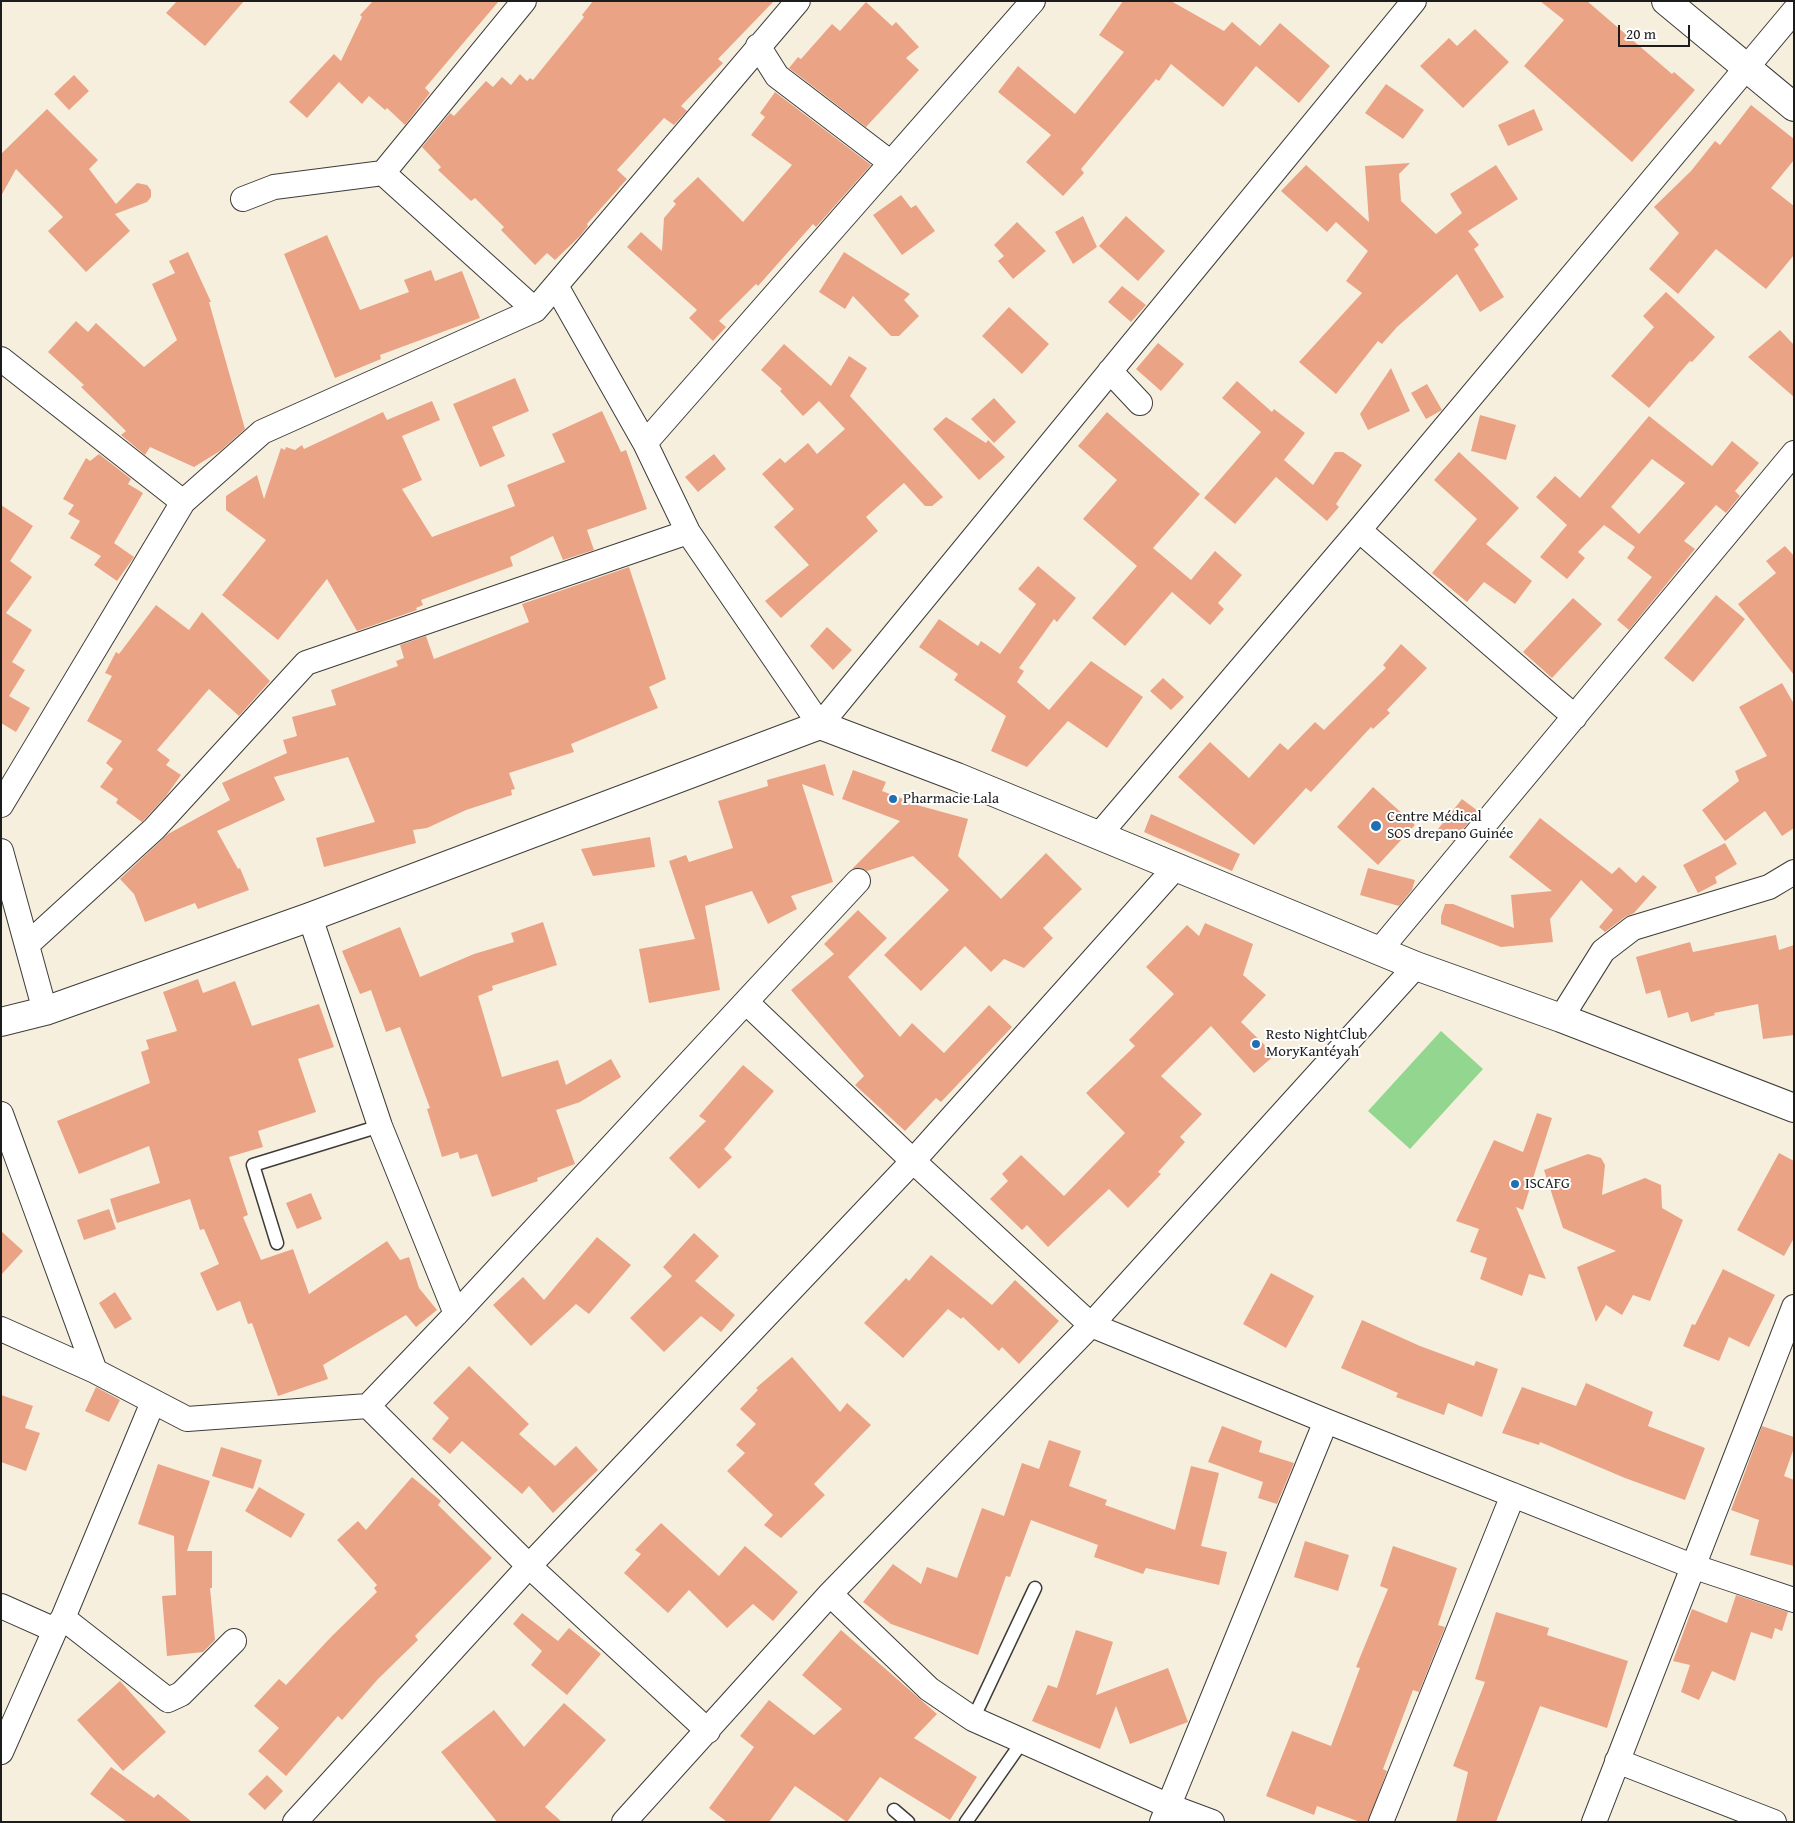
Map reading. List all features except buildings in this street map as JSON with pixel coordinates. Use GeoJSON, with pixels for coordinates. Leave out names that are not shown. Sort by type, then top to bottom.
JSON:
{"type":"FeatureCollection","features":[{"type":"Feature","properties":{"kind":"street"},"geometry":{"type":"LineString","coordinates":[[243,199],[274,187],[383,173],[524,1]]}},
{"type":"Feature","properties":{"kind":"street"},"geometry":{"type":"LineString","coordinates":[[1,805],[183,502],[262,432],[535,310],[798,1]]}},
{"type":"Feature","properties":{"kind":"street"},"geometry":{"type":"LineString","coordinates":[[645,443],[1032,1]]}},
{"type":"Feature","properties":{"kind":"street"},"geometry":{"type":"LineString","coordinates":[[1,1022],[45,1011],[310,917],[820,725],[1414,1]]}},
{"type":"Feature","properties":{"kind":"street"},"geometry":{"type":"LineString","coordinates":[[1666,1],[1794,108]]}},
{"type":"Feature","properties":{"kind":"street"},"geometry":{"type":"LineString","coordinates":[[1099,835],[1359,530],[1794,12]]}},
{"type":"Feature","properties":{"kind":"street"},"geometry":{"type":"LineString","coordinates":[[758,46],[777,76],[891,163]]}},
{"type":"Feature","properties":{"kind":"street"},"geometry":{"type":"LineString","coordinates":[[383,173],[535,310]]}},
{"type":"Feature","properties":{"kind":"street"},"geometry":{"type":"LineString","coordinates":[[556,286],[645,443],[688,532],[820,725],[957,777],[1416,966],[1561,1018],[1794,1108]]}},
{"type":"Feature","properties":{"kind":"street"},"geometry":{"type":"LineString","coordinates":[[1,359],[183,502]]}},
{"type":"Feature","properties":{"kind":"street"},"geometry":{"type":"LineString","coordinates":[[1110,371],[1140,403]]}},
{"type":"Feature","properties":{"kind":"street"},"geometry":{"type":"LineString","coordinates":[[1379,951],[1794,453]]}},
{"type":"Feature","properties":{"kind":"street"},"geometry":{"type":"LineString","coordinates":[[1359,530],[1575,717]]}},
{"type":"Feature","properties":{"kind":"street"},"geometry":{"type":"LineString","coordinates":[[28,944],[154,829],[306,663],[688,532]]}},
{"type":"Feature","properties":{"kind":"street"},"geometry":{"type":"LineString","coordinates":[[1,851],[45,1011]]}},
{"type":"Feature","properties":{"kind":"street"},"geometry":{"type":"LineString","coordinates":[[295,1822],[529,1566],[913,1161],[1176,867]]}},
{"type":"Feature","properties":{"kind":"street"},"geometry":{"type":"LineString","coordinates":[[1561,1018],[1603,950],[1633,928],[1769,887],[1794,872]]}},
{"type":"Feature","properties":{"kind":"street"},"geometry":{"type":"LineString","coordinates":[[1,1329],[95,1372],[187,1419],[368,1406],[456,1314],[858,881]]}},
{"type":"Feature","properties":{"kind":"street"},"geometry":{"type":"LineString","coordinates":[[310,917],[380,1126],[456,1314]]}},
{"type":"Feature","properties":{"kind":"street"},"geometry":{"type":"LineString","coordinates":[[624,1822],[830,1594],[1092,1325],[1416,966]]}},
{"type":"Feature","properties":{"kind":"street"},"geometry":{"type":"LineString","coordinates":[[746,1002],[913,1161],[1092,1325],[1326,1421],[1692,1566],[1794,1600]]}},
{"type":"Feature","properties":{"kind":"street"},"geometry":{"type":"LineString","coordinates":[[1,1114],[95,1372]]}},
{"type":"Feature","properties":{"kind":"street"},"geometry":{"type":"LineString","coordinates":[[1594,1822],[1794,1307]]}},
{"type":"Feature","properties":{"kind":"street"},"geometry":{"type":"LineString","coordinates":[[1,1752],[59,1624],[153,1402]]}},
{"type":"Feature","properties":{"kind":"street"},"geometry":{"type":"LineString","coordinates":[[368,1406],[529,1566],[708,1731]]}},
{"type":"Feature","properties":{"kind":"street"},"geometry":{"type":"LineString","coordinates":[[1165,1814],[1326,1421]]}},
{"type":"Feature","properties":{"kind":"street"},"geometry":{"type":"LineString","coordinates":[[1381,1822],[1513,1495]]}},
{"type":"Feature","properties":{"kind":"street"},"geometry":{"type":"LineString","coordinates":[[830,1594],[929,1690],[973,1719],[1165,1814],[1212,1822]]}},
{"type":"Feature","properties":{"kind":"street"},"geometry":{"type":"LineString","coordinates":[[1,1606],[59,1624],[168,1700],[182,1694],[234,1641]]}},
{"type":"Feature","properties":{"kind":"street"},"geometry":{"type":"LineString","coordinates":[[1617,1761],[1774,1822]]}},
{"type":"Feature","properties":{"kind":"lane"},"geometry":{"type":"LineString","coordinates":[[277,1243],[253,1165],[380,1126]]}},
{"type":"Feature","properties":{"kind":"lane"},"geometry":{"type":"LineString","coordinates":[[973,1719],[1035,1588]]}},
{"type":"Feature","properties":{"kind":"lane"},"geometry":{"type":"LineString","coordinates":[[966,1822],[1022,1742]]}},
{"type":"Feature","properties":{"kind":"lane"},"geometry":{"type":"LineString","coordinates":[[894,1810],[908,1822]]}},
{"type":"Feature","properties":{"kind":"green space"},"geometry":{"type":"Polygon","coordinates":[[[1441,1031],[1483,1069],[1410,1149],[1368,1111],[1441,1031]]]}},
{"type":"Feature","properties":{"kind":"place","name":"Pharmacie Lala"},"geometry":{"type":"Point","coordinates":[893,799]}},
{"type":"Feature","properties":{"kind":"place","name":"Centre Médical SOS drepano Guinée"},"geometry":{"type":"Point","coordinates":[1376,826]}},
{"type":"Feature","properties":{"kind":"place","name":"Resto NightClub MoryKantéyah"},"geometry":{"type":"Point","coordinates":[1256,1044]}},
{"type":"Feature","properties":{"kind":"place","name":"ISCAFG"},"geometry":{"type":"Point","coordinates":[1515,1184]}}]}
